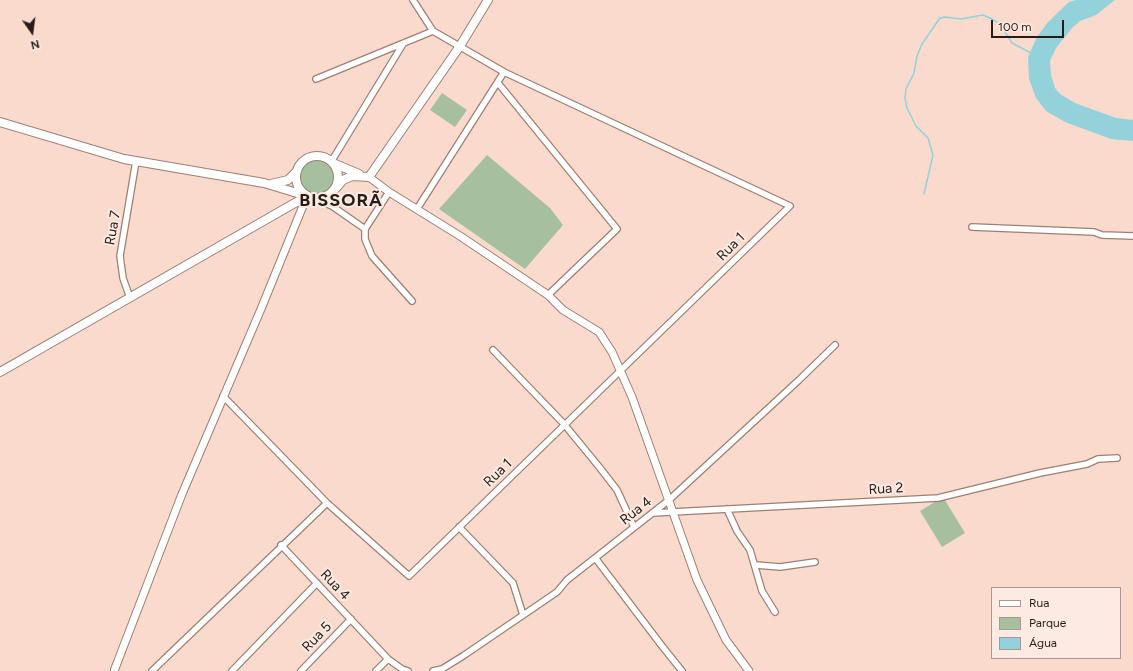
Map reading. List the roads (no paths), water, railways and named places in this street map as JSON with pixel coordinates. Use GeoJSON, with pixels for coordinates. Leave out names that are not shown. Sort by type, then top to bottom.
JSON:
{"type":"FeatureCollection","features":[{"type":"Feature","properties":{"kind":"main road"},"geometry":{"type":"LineString","coordinates":[[369,177],[460,46],[488,0]]}},
{"type":"Feature","properties":{"kind":"main road"},"geometry":{"type":"LineString","coordinates":[[0,122],[136,161],[264,183],[311,197],[326,196],[347,178],[369,177]]}},
{"type":"Feature","properties":{"kind":"main road"},"geometry":{"type":"LineString","coordinates":[[264,183],[284,182],[292,178],[303,161],[312,157],[322,157],[350,171],[369,177]]}},
{"type":"Feature","properties":{"kind":"main road"},"geometry":{"type":"LineString","coordinates":[[332,163],[338,175],[337,184],[333,191]]}},
{"type":"Feature","properties":{"kind":"main road"},"geometry":{"type":"LineString","coordinates":[[296,171],[298,187],[311,197]]}},
{"type":"Feature","properties":{"kind":"main road"},"geometry":{"type":"LineString","coordinates":[[0,372],[311,197]]}},
{"type":"Feature","properties":{"kind":"street"},"geometry":{"type":"LineString","coordinates":[[413,0],[433,31],[504,72],[417,210]]}},
{"type":"Feature","properties":{"kind":"street"},"geometry":{"type":"LineString","coordinates":[[316,79],[433,31]]}},
{"type":"Feature","properties":{"kind":"street"},"geometry":{"type":"LineString","coordinates":[[332,163],[403,44]]}},
{"type":"Feature","properties":{"kind":"street","name":"Rua 1"},"geometry":{"type":"LineString","coordinates":[[223,396],[327,503],[409,576],[620,369],[712,283],[790,206],[504,72]]}},
{"type":"Feature","properties":{"kind":"street"},"geometry":{"type":"LineString","coordinates":[[498,83],[617,229],[548,295]]}},
{"type":"Feature","properties":{"kind":"street","name":"Rua 7"},"geometry":{"type":"LineString","coordinates":[[130,298],[122,273],[120,256],[136,161]]}},
{"type":"Feature","properties":{"kind":"street"},"geometry":{"type":"LineString","coordinates":[[369,177],[389,192],[460,236],[548,295],[563,310],[599,332],[612,352],[620,369],[669,500],[696,580],[726,640],[749,671]]}},
{"type":"Feature","properties":{"kind":"street"},"geometry":{"type":"LineString","coordinates":[[332,206],[330,199],[333,191]]}},
{"type":"Feature","properties":{"kind":"street"},"geometry":{"type":"LineString","coordinates":[[389,192],[365,229],[364,239],[372,256],[412,301]]}},
{"type":"Feature","properties":{"kind":"street"},"geometry":{"type":"LineString","coordinates":[[114,671],[182,494],[223,396],[311,197],[332,206],[365,229]]}},
{"type":"Feature","properties":{"kind":"street"},"geometry":{"type":"LineString","coordinates":[[972,227],[1094,232],[1133,236]]}},
{"type":"Feature","properties":{"kind":"street","name":"Rua 4"},"geometry":{"type":"LineString","coordinates":[[433,671],[442,669],[464,656],[556,592],[567,580],[596,559],[669,500],[800,380],[835,345]]}},
{"type":"Feature","properties":{"kind":"street"},"geometry":{"type":"LineString","coordinates":[[493,350],[564,424],[617,490],[634,527]]}},
{"type":"Feature","properties":{"kind":"street","name":"Rua 2"},"geometry":{"type":"LineString","coordinates":[[652,513],[938,498],[1040,473],[1087,464],[1098,459],[1117,458]]}},
{"type":"Feature","properties":{"kind":"street"},"geometry":{"type":"LineString","coordinates":[[152,671],[281,545],[327,503]]}},
{"type":"Feature","properties":{"kind":"street"},"geometry":{"type":"LineString","coordinates":[[727,509],[737,531],[750,550],[756,565],[762,591],[775,612]]}},
{"type":"Feature","properties":{"kind":"street"},"geometry":{"type":"LineString","coordinates":[[459,527],[514,583],[523,615]]}},
{"type":"Feature","properties":{"kind":"street","name":"Rua 4"},"geometry":{"type":"LineString","coordinates":[[281,545],[388,659],[402,669],[408,671]]}},
{"type":"Feature","properties":{"kind":"street"},"geometry":{"type":"LineString","coordinates":[[596,559],[682,671]]}},
{"type":"Feature","properties":{"kind":"street"},"geometry":{"type":"LineString","coordinates":[[756,565],[780,567],[815,562]]}},
{"type":"Feature","properties":{"kind":"street"},"geometry":{"type":"LineString","coordinates":[[232,671],[317,582]]}},
{"type":"Feature","properties":{"kind":"street","name":"Rua 5"},"geometry":{"type":"LineString","coordinates":[[301,671],[351,619]]}},
{"type":"Feature","properties":{"kind":"street"},"geometry":{"type":"LineString","coordinates":[[376,671],[388,659]]}},
{"type":"Feature","properties":{"kind":"water"},"geometry":{"type":"Polygon","coordinates":[[[1076,0],[1115,0],[1096,15],[1080,21],[1072,28],[1056,48],[1050,61],[1051,75],[1055,88],[1060,94],[1075,103],[1116,118],[1133,120],[1133,141],[1111,139],[1065,122],[1046,111],[1036,98],[1029,79],[1028,57],[1037,37],[1048,22],[1069,2],[1076,0]]]}},
{"type":"Feature","properties":{"kind":"waterway"},"geometry":{"type":"LineString","coordinates":[[924,194],[933,155],[928,138],[916,126],[907,108],[905,98],[906,89],[914,73],[917,56],[922,44],[940,18],[945,17],[961,19],[983,15],[1000,24],[1012,43],[1031,53]]}},
{"type":"Feature","properties":{"kind":"district","name":"BISSORÃ"},"geometry":{"type":"Point","coordinates":[341,201]}}]}
